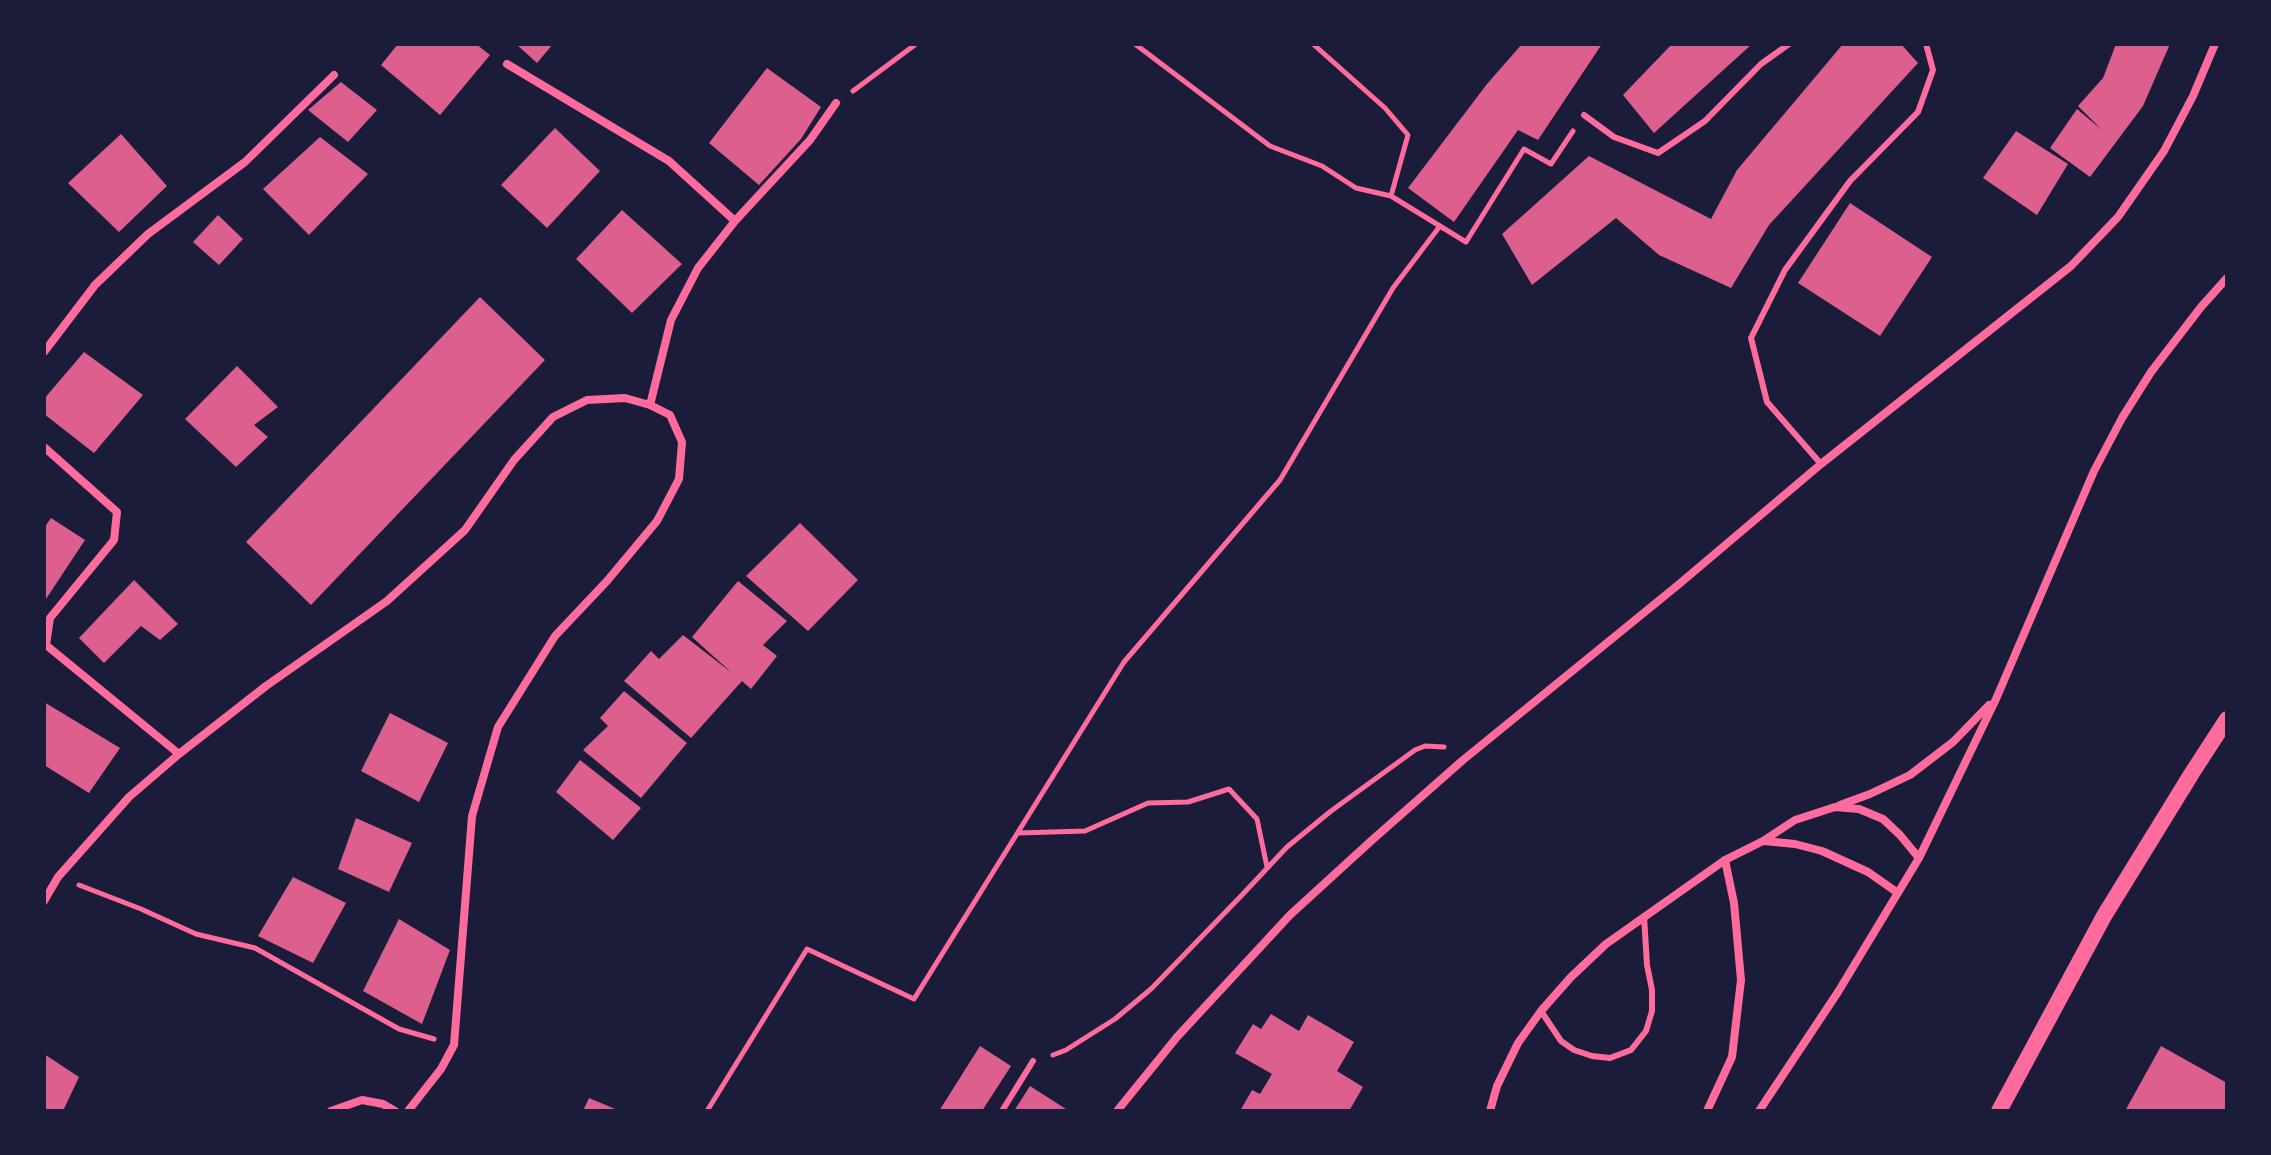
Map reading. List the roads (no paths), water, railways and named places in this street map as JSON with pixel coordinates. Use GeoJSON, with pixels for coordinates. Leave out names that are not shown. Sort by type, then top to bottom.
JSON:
{"type":"FeatureCollection","features":[{"type":"Feature","properties":{"kind":"main road"},"geometry":{"type":"LineString","coordinates":[[1999,1111],[2104,916],[2227,719]]}},
{"type":"Feature","properties":{"kind":"street"},"geometry":{"type":"LineString","coordinates":[[1117,1111],[1177,1037],[1290,915],[1371,841],[1463,760],[1821,464],[2071,266],[2118,217],[2164,151],[2193,96],[2215,44]]}},
{"type":"Feature","properties":{"kind":"street"},"geometry":{"type":"LineString","coordinates":[[507,64],[669,161],[735,221]]}},
{"type":"Feature","properties":{"kind":"street"},"geometry":{"type":"LineString","coordinates":[[44,352],[95,285],[137,244],[245,162],[334,75]]}},
{"type":"Feature","properties":{"kind":"street"},"geometry":{"type":"LineString","coordinates":[[650,405],[671,320],[698,268],[735,221],[810,140],[836,103]]}},
{"type":"Feature","properties":{"kind":"street"},"geometry":{"type":"LineString","coordinates":[[1759,1111],[1838,992],[1919,858],[1996,699],[2094,471],[2122,418],[2151,372],[2227,278]]}},
{"type":"Feature","properties":{"kind":"street"},"geometry":{"type":"LineString","coordinates":[[44,901],[58,877],[129,797],[266,686],[398,591],[465,530],[514,460],[553,417],[587,400],[625,398],[670,415],[682,442],[679,479],[657,521],[607,581],[555,636],[498,727],[472,816],[454,1045],[441,1069],[408,1111]]}},
{"type":"Feature","properties":{"kind":"street"},"geometry":{"type":"LineString","coordinates":[[44,447],[117,512],[114,540],[50,618],[46,645],[179,754]]}},
{"type":"Feature","properties":{"kind":"street"},"geometry":{"type":"LineString","coordinates":[[1490,1111],[1497,1086],[1518,1043],[1571,977],[1606,944],[1725,860],[1795,820],[1870,794],[1910,775],[1953,742],[1996,699]]}},
{"type":"Feature","properties":{"kind":"street"},"geometry":{"type":"LineString","coordinates":[[1835,807],[1859,809],[1883,819],[1919,858]]}},
{"type":"Feature","properties":{"kind":"street"},"geometry":{"type":"LineString","coordinates":[[1763,841],[1822,851],[1868,872],[1898,893]]}},
{"type":"Feature","properties":{"kind":"street"},"geometry":{"type":"LineString","coordinates":[[1707,1111],[1732,1057],[1741,980],[1734,903],[1725,860]]}},
{"type":"Feature","properties":{"kind":"street"},"geometry":{"type":"LineString","coordinates":[[331,1111],[362,1100],[383,1104],[395,1111]]}},
{"type":"Feature","properties":{"kind":"lane"},"geometry":{"type":"LineString","coordinates":[[1584,115],[1614,137],[1658,153],[1705,121],[1761,64],[1789,44]]}},
{"type":"Feature","properties":{"kind":"lane"},"geometry":{"type":"LineString","coordinates":[[1821,464],[1767,402],[1751,338],[1785,270],[1850,181],[1918,112],[1933,70],[1926,44]]}},
{"type":"Feature","properties":{"kind":"lane"},"geometry":{"type":"LineString","coordinates":[[1541,1011],[1561,1041],[1574,1050],[1610,1058],[1631,1050],[1646,1031],[1652,1011],[1644,916]]}},
{"type":"Feature","properties":{"kind":"lane"},"geometry":{"type":"LineString","coordinates":[[1002,1111],[1033,1061]]}}]}
